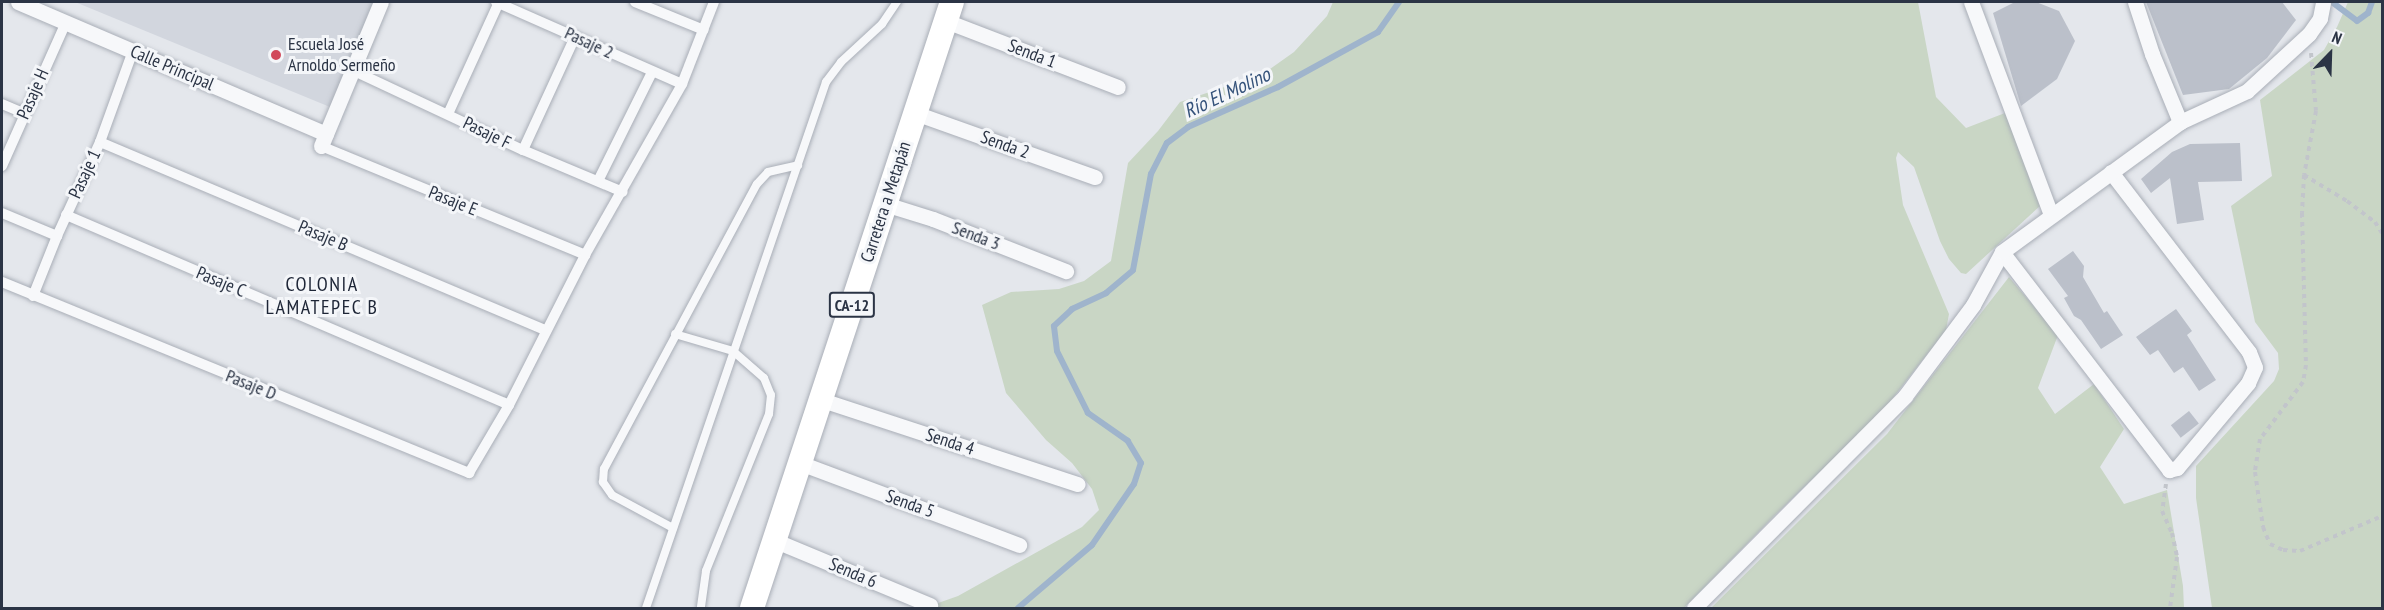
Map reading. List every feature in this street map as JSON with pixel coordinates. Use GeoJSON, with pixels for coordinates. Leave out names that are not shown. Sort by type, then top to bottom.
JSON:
{"type":"FeatureCollection","features":[{"type":"Feature","properties":{"kind":"main road","name":"Carretera a Metapán"},"geometry":{"type":"LineString","coordinates":[[752,609],[949,11]]}},
{"type":"Feature","properties":{"kind":"street","name":"Calle Principal"},"geometry":{"type":"LineString","coordinates":[[18,2],[133,51],[323,140]]}},
{"type":"Feature","properties":{"kind":"street"},"geometry":{"type":"LineString","coordinates":[[323,140],[381,2]]}},
{"type":"Feature","properties":{"kind":"street"},"geometry":{"type":"LineString","coordinates":[[448,114],[498,2]]}},
{"type":"Feature","properties":{"kind":"street","name":"Pasaje 2"},"geometry":{"type":"LineString","coordinates":[[498,2],[682,84]]}},
{"type":"Feature","properties":{"kind":"street"},"geometry":{"type":"LineString","coordinates":[[634,2],[704,30]]}},
{"type":"Feature","properties":{"kind":"street"},"geometry":{"type":"LineString","coordinates":[[509,405],[585,255],[623,192],[682,84],[714,2]]}},
{"type":"Feature","properties":{"kind":"street"},"geometry":{"type":"LineString","coordinates":[[1971,2],[2051,215]]}},
{"type":"Feature","properties":{"kind":"street"},"geometry":{"type":"LineString","coordinates":[[2135,2],[2152,54],[2180,122]]}},
{"type":"Feature","properties":{"kind":"street"},"geometry":{"type":"LineString","coordinates":[[1694,609],[1905,396],[1972,305],[2002,252],[2180,122],[2247,91],[2309,34],[2319,18],[2322,4]]}},
{"type":"Feature","properties":{"kind":"street","name":"Senda 1"},"geometry":{"type":"LineString","coordinates":[[949,11],[1118,87]]}},
{"type":"Feature","properties":{"kind":"street","name":"Pasaje H"},"geometry":{"type":"LineString","coordinates":[[2,166],[66,22]]}},
{"type":"Feature","properties":{"kind":"street"},"geometry":{"type":"LineString","coordinates":[[523,150],[575,36]]}},
{"type":"Feature","properties":{"kind":"street","name":"Pasaje 1"},"geometry":{"type":"LineString","coordinates":[[33,296],[66,215],[100,142],[133,51]]}},
{"type":"Feature","properties":{"kind":"street","name":"Pasaje F"},"geometry":{"type":"LineString","coordinates":[[352,70],[523,150],[623,192]]}},
{"type":"Feature","properties":{"kind":"street"},"geometry":{"type":"LineString","coordinates":[[598,181],[652,72]]}},
{"type":"Feature","properties":{"kind":"street"},"geometry":{"type":"LineString","coordinates":[[2,104],[25,114]]}},
{"type":"Feature","properties":{"kind":"street","name":"Senda 2"},"geometry":{"type":"LineString","coordinates":[[915,113],[1095,177]]}},
{"type":"Feature","properties":{"kind":"street","name":"Pasaje E"},"geometry":{"type":"LineString","coordinates":[[323,140],[585,255]]}},
{"type":"Feature","properties":{"kind":"street","name":"Pasaje B"},"geometry":{"type":"LineString","coordinates":[[100,142],[546,330]]}},
{"type":"Feature","properties":{"kind":"street"},"geometry":{"type":"LineString","coordinates":[[2002,252],[2169,470],[2177,468],[2248,382],[2255,367],[2249,352],[2111,172]]}},
{"type":"Feature","properties":{"kind":"street","name":"Senda 3"},"geometry":{"type":"LineString","coordinates":[[885,204],[933,219],[1066,271]]}},
{"type":"Feature","properties":{"kind":"street"},"geometry":{"type":"LineString","coordinates":[[2,213],[57,236]]}},
{"type":"Feature","properties":{"kind":"street","name":"Pasaje C"},"geometry":{"type":"LineString","coordinates":[[66,215],[509,405]]}},
{"type":"Feature","properties":{"kind":"street","name":"Pasaje D"},"geometry":{"type":"LineString","coordinates":[[2,282],[469,473],[509,405]]}},
{"type":"Feature","properties":{"kind":"street","name":"Senda 4"},"geometry":{"type":"LineString","coordinates":[[822,400],[1078,484]]}},
{"type":"Feature","properties":{"kind":"street","name":"Senda 5"},"geometry":{"type":"LineString","coordinates":[[800,463],[1019,545]]}},
{"type":"Feature","properties":{"kind":"street","name":"Senda 6"},"geometry":{"type":"LineString","coordinates":[[776,540],[930,605]]}},
{"type":"Feature","properties":{"kind":"lane"},"geometry":{"type":"LineString","coordinates":[[646,609],[826,82],[841,62],[882,24],[897,2]]}},
{"type":"Feature","properties":{"kind":"lane"},"geometry":{"type":"LineString","coordinates":[[673,528],[612,495],[603,482],[604,469],[757,184],[768,172],[798,165]]}},
{"type":"Feature","properties":{"kind":"lane"},"geometry":{"type":"LineString","coordinates":[[675,334],[733,351],[764,378],[771,395],[769,414],[706,571],[701,609]]}},
{"type":"Feature","properties":{"kind":"path"},"geometry":{"type":"LineString","coordinates":[[2309,34],[2316,111],[2304,175],[2302,213],[2306,365],[2303,382],[2260,439],[2255,472],[2263,527],[2270,544],[2283,550],[2300,551],[2382,516]]}},
{"type":"Feature","properties":{"kind":"path"},"geometry":{"type":"LineString","coordinates":[[2304,175],[2348,201],[2375,222],[2382,233]]}},
{"type":"Feature","properties":{"kind":"path"},"geometry":{"type":"LineString","coordinates":[[2169,470],[2162,511],[2172,533],[2177,556],[2170,609]]}},
{"type":"Feature","properties":{"kind":"shaded area","name":"Escuela José Arnoldo Sermeño"},"geometry":{"type":"Polygon","coordinates":[[[75,2],[373,2],[330,107],[75,2]]]}},
{"type":"Feature","properties":{"kind":"green space"},"geometry":{"type":"Polygon","coordinates":[[[1333,2],[1918,2],[1936,97],[1966,128],[2005,113],[2041,205],[1966,274],[1961,273],[1949,259],[1940,241],[1914,167],[1898,152],[1896,158],[1903,205],[1949,314],[1946,330],[1882,412],[1774,516],[1684,608],[924,608],[958,596],[1082,527],[1099,510],[1092,489],[1072,463],[1046,440],[1006,393],[982,305],[1011,292],[1059,289],[1084,281],[1111,261],[1128,163],[1158,131],[1180,102],[1263,74],[1294,52],[1327,16],[1333,2]]]}},
{"type":"Feature","properties":{"kind":"green space"},"geometry":{"type":"Polygon","coordinates":[[[2348,2],[2382,2],[2382,608],[2212,608],[2196,498],[2196,466],[2274,381],[2279,369],[2278,353],[2255,322],[2231,206],[2272,176],[2260,100],[2324,50],[2348,2]]]}},
{"type":"Feature","properties":{"kind":"green space"},"geometry":{"type":"Polygon","coordinates":[[[2009,277],[2058,335],[2038,388],[2055,414],[2094,384],[2124,429],[2100,467],[2124,504],[2167,490],[2183,586],[2184,608],[1711,608],[1887,434],[2009,277]]]}},
{"type":"Feature","properties":{"kind":"building"},"geometry":{"type":"Polygon","coordinates":[[[2015,2],[2036,2],[2059,11],[2075,41],[2057,79],[2021,106],[1993,13],[2015,2]]]}},
{"type":"Feature","properties":{"kind":"building"},"geometry":{"type":"Polygon","coordinates":[[[2146,2],[2282,2],[2296,20],[2267,58],[2229,89],[2183,95],[2146,2]]]}},
{"type":"Feature","properties":{"kind":"building"},"geometry":{"type":"Polygon","coordinates":[[[2240,143],[2242,181],[2198,182],[2204,220],[2177,224],[2170,178],[2151,193],[2141,179],[2172,152],[2190,144],[2240,143]]]}},
{"type":"Feature","properties":{"kind":"building"},"geometry":{"type":"Polygon","coordinates":[[[2073,251],[2084,266],[2083,277],[2104,313],[2107,311],[2123,335],[2101,349],[2081,320],[2074,316],[2064,298],[2068,296],[2048,269],[2073,251]]]}},
{"type":"Feature","properties":{"kind":"building"},"geometry":{"type":"Polygon","coordinates":[[[2176,309],[2192,331],[2187,335],[2216,380],[2199,391],[2183,367],[2174,373],[2158,350],[2150,355],[2136,337],[2176,309]]]}},
{"type":"Feature","properties":{"kind":"building"},"geometry":{"type":"Polygon","coordinates":[[[2189,411],[2199,424],[2181,438],[2171,425],[2189,411]]]}},
{"type":"Feature","properties":{"kind":"waterway","name":"Río El Molino"},"geometry":{"type":"LineString","coordinates":[[1018,608],[1092,545],[1134,484],[1141,463],[1128,441],[1088,413],[1057,351],[1054,326],[1072,309],[1106,293],[1133,270],[1151,174],[1167,143],[1188,127],[1278,87],[1378,32],[1399,2]]}},
{"type":"Feature","properties":{"kind":"waterway","name":"Río El Molino"},"geometry":{"type":"LineString","coordinates":[[2332,2],[2357,21],[2368,13],[2372,2]]}},
{"type":"Feature","properties":{"kind":"place","name":"Escuela José Arnoldo Sermeño"},"geometry":{"type":"Point","coordinates":[276,55]}},
{"type":"Feature","properties":{"kind":"district","name":"COLONIA LAMATEPEC B"},"geometry":{"type":"Point","coordinates":[322,296]}}]}
